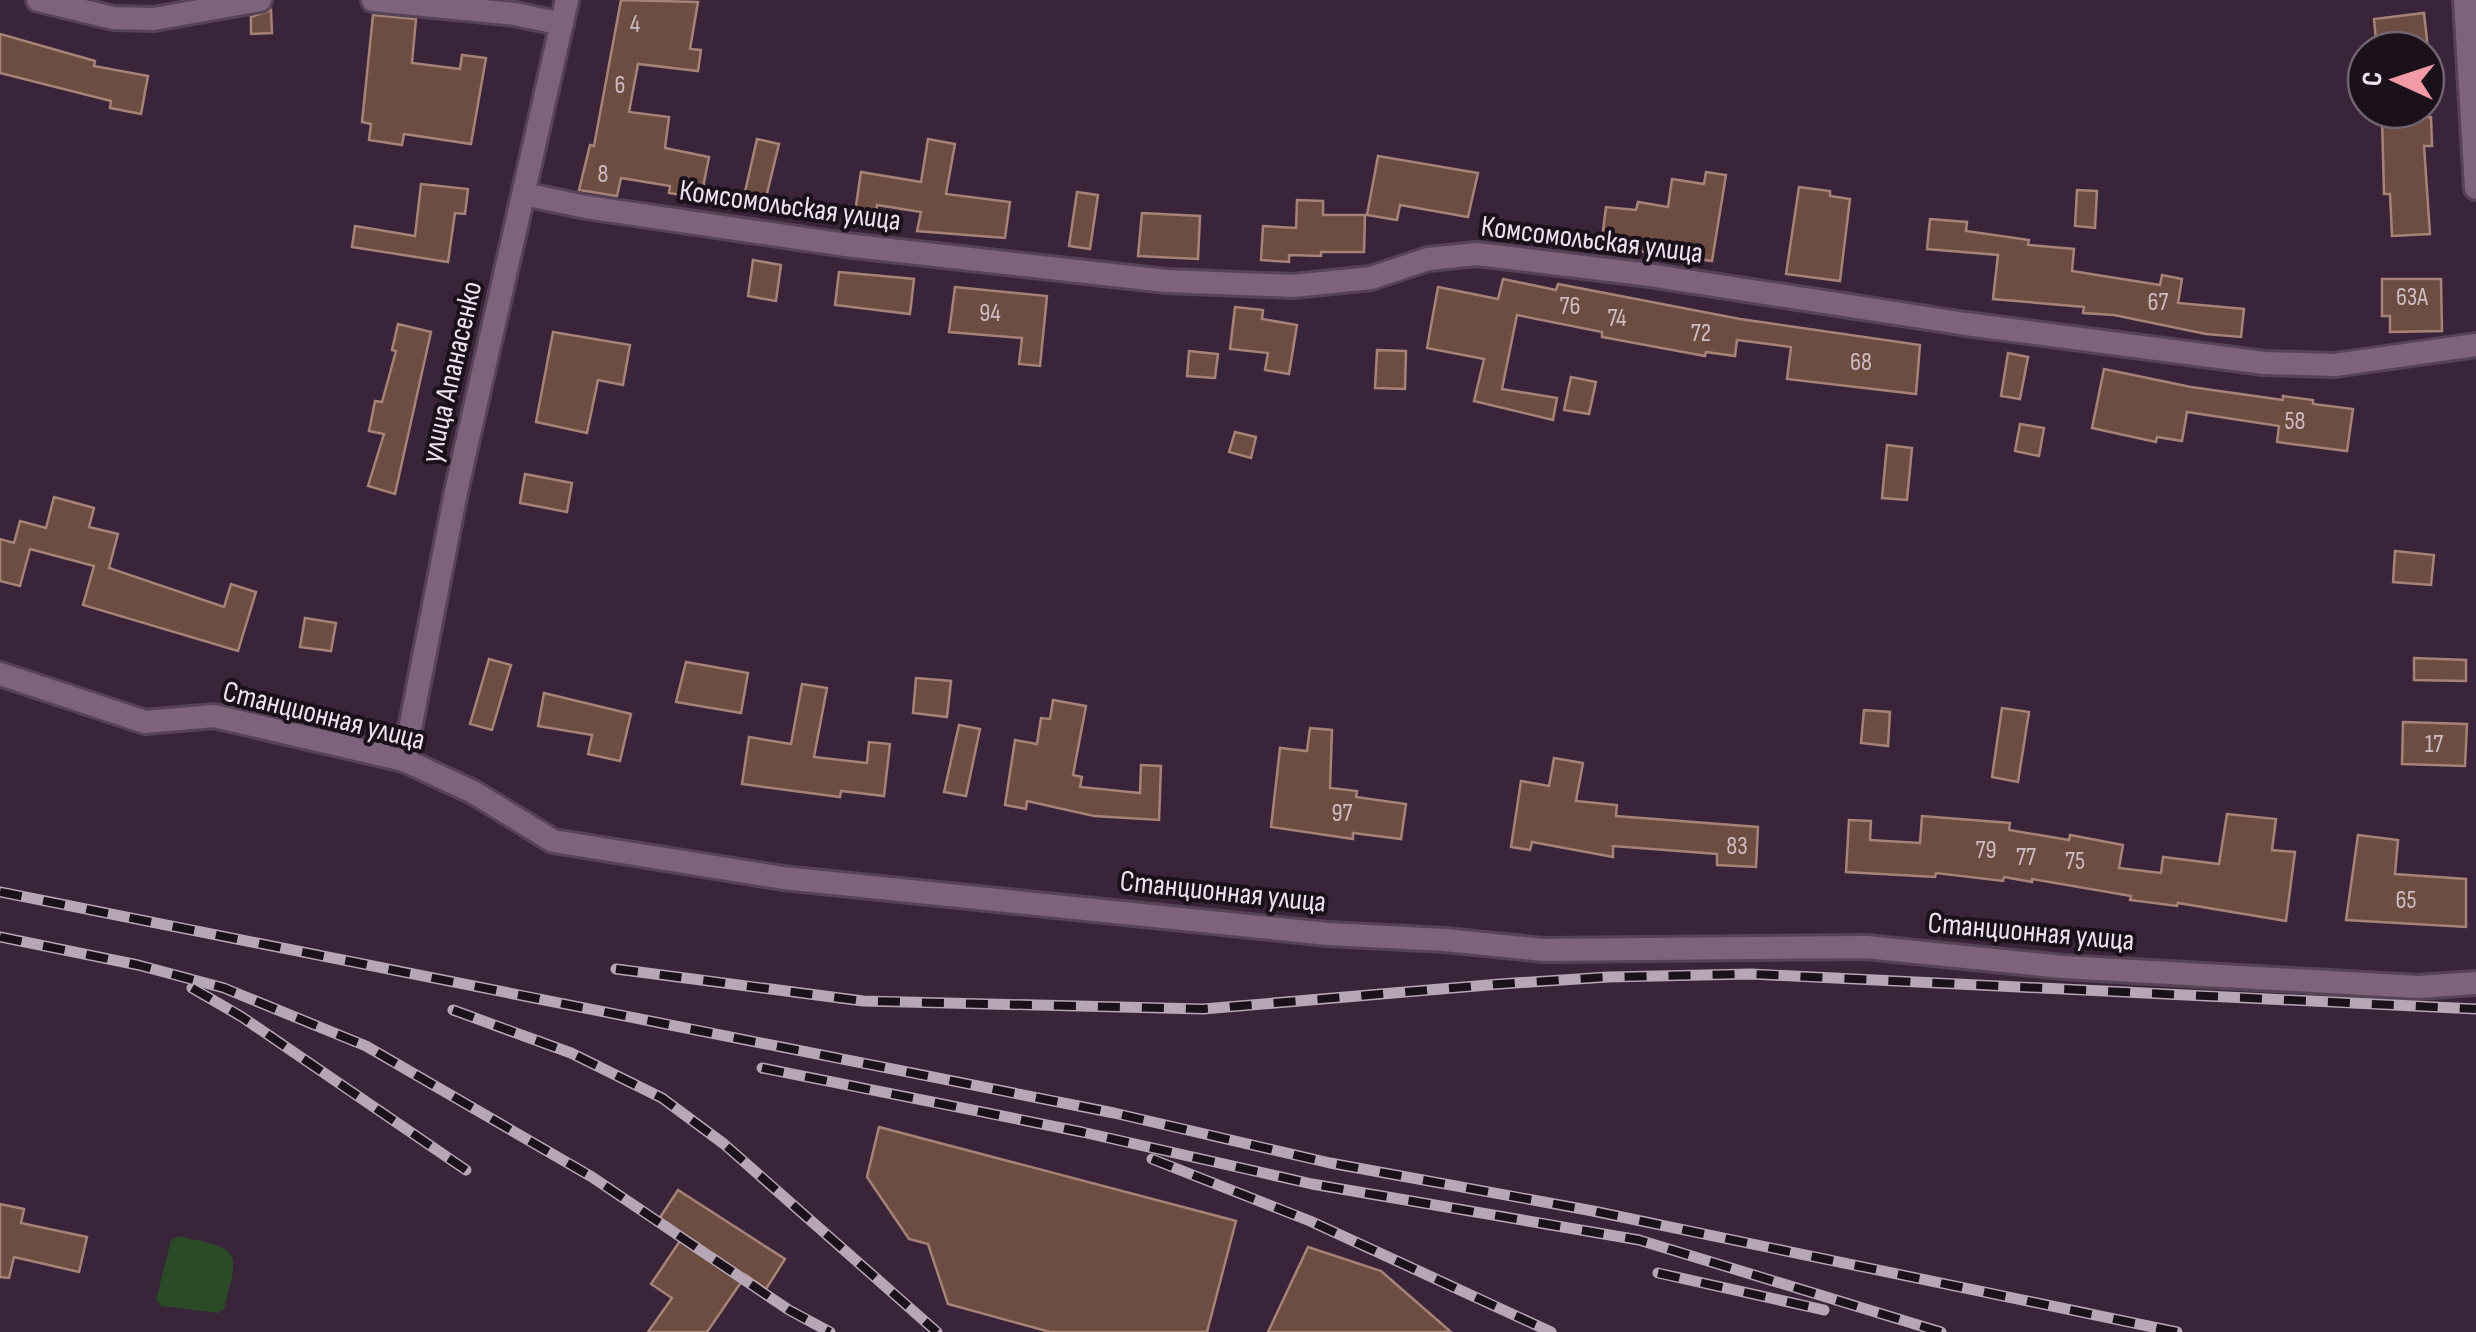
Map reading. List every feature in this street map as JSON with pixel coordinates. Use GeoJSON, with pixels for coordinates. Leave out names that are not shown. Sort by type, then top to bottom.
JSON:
{"type":"FeatureCollection","features":[{"type":"Feature","properties":{"kind":"street"},"geometry":{"type":"LineString","coordinates":[[38,0],[112,18],[154,19],[260,0]]}},
{"type":"Feature","properties":{"kind":"street"},"geometry":{"type":"LineString","coordinates":[[373,0],[497,12],[562,24]]}},
{"type":"Feature","properties":{"kind":"street","name":"улица Апанасенко"},"geometry":{"type":"LineString","coordinates":[[404,760],[456,492],[568,0]]}},
{"type":"Feature","properties":{"kind":"street"},"geometry":{"type":"LineString","coordinates":[[2465,0],[2476,188]]}},
{"type":"Feature","properties":{"kind":"street","name":"Комсомольская улица"},"geometry":{"type":"LineString","coordinates":[[524,194],[828,243],[1166,280],[1294,286],[1371,278],[1428,259],[1476,254],[2264,363],[2335,365],[2476,345]]}},
{"type":"Feature","properties":{"kind":"street","name":"Станционная улица"},"geometry":{"type":"LineString","coordinates":[[0,674],[145,722],[214,716],[404,760],[473,792],[553,841],[783,878],[1328,934],[1544,950],[1866,947],[2063,967],[2418,987],[2476,983]]}},
{"type":"Feature","properties":{"kind":"green space"},"geometry":{"type":"Polygon","coordinates":[[[179,1236],[225,1249],[231,1255],[229,1289],[224,1309],[218,1313],[161,1306],[156,1300],[171,1240],[179,1236]]]}},
{"type":"Feature","properties":{"kind":"building"},"geometry":{"type":"Polygon","coordinates":[[[621,0],[698,2],[690,49],[701,50],[698,71],[638,64],[629,112],[669,117],[665,148],[709,157],[701,198],[669,193],[670,186],[621,178],[617,196],[579,190],[590,145],[594,146],[621,0]]]}},
{"type":"Feature","properties":{"kind":"building"},"geometry":{"type":"Polygon","coordinates":[[[271,10],[272,33],[251,34],[251,17],[271,10]]]}},
{"type":"Feature","properties":{"kind":"building"},"geometry":{"type":"Polygon","coordinates":[[[2424,13],[2426,30],[2375,30],[2374,19],[2424,13]]]}},
{"type":"Feature","properties":{"kind":"building"},"geometry":{"type":"Polygon","coordinates":[[[373,15],[416,19],[412,63],[460,69],[462,55],[486,58],[471,144],[404,134],[402,145],[369,140],[371,124],[362,122],[373,15]]]}},
{"type":"Feature","properties":{"kind":"building"},"geometry":{"type":"Polygon","coordinates":[[[0,34],[95,61],[94,66],[148,76],[141,114],[110,108],[111,101],[0,73],[0,34]]]}},
{"type":"Feature","properties":{"kind":"building"},"geometry":{"type":"Polygon","coordinates":[[[2382,130],[2431,130],[2432,146],[2424,146],[2430,234],[2392,236],[2390,194],[2384,194],[2382,130]]]}},
{"type":"Feature","properties":{"kind":"building"},"geometry":{"type":"Polygon","coordinates":[[[757,139],[779,144],[763,210],[742,205],[757,139]]]}},
{"type":"Feature","properties":{"kind":"building"},"geometry":{"type":"Polygon","coordinates":[[[928,139],[955,144],[946,194],[1010,202],[1005,238],[917,231],[921,212],[877,205],[874,229],[853,226],[861,172],[921,182],[928,139]]]}},
{"type":"Feature","properties":{"kind":"building"},"geometry":{"type":"Polygon","coordinates":[[[1378,156],[1478,173],[1468,217],[1400,205],[1397,220],[1367,215],[1378,156]]]}},
{"type":"Feature","properties":{"kind":"building"},"geometry":{"type":"Polygon","coordinates":[[[1706,172],[1726,175],[1712,261],[1601,246],[1606,207],[1636,210],[1638,202],[1668,207],[1672,179],[1704,184],[1706,172]]]}},
{"type":"Feature","properties":{"kind":"building"},"geometry":{"type":"Polygon","coordinates":[[[421,184],[468,189],[465,214],[455,213],[448,262],[352,247],[355,226],[415,236],[421,184]]]}},
{"type":"Feature","properties":{"kind":"building"},"geometry":{"type":"Polygon","coordinates":[[[1799,187],[1830,191],[1830,196],[1850,199],[1840,281],[1786,274],[1799,187]]]}},
{"type":"Feature","properties":{"kind":"building"},"geometry":{"type":"Polygon","coordinates":[[[2077,190],[2097,191],[2095,228],[2075,226],[2077,190]]]}},
{"type":"Feature","properties":{"kind":"building"},"geometry":{"type":"Polygon","coordinates":[[[1077,192],[1098,195],[1090,249],[1069,246],[1077,192]]]}},
{"type":"Feature","properties":{"kind":"building"},"geometry":{"type":"Polygon","coordinates":[[[1297,200],[1323,201],[1323,215],[1365,215],[1364,252],[1289,255],[1289,262],[1261,260],[1263,226],[1296,228],[1297,200]]]}},
{"type":"Feature","properties":{"kind":"building"},"geometry":{"type":"Polygon","coordinates":[[[1142,213],[1200,216],[1198,259],[1138,256],[1142,213]]]}},
{"type":"Feature","properties":{"kind":"building"},"geometry":{"type":"Polygon","coordinates":[[[1930,219],[1967,222],[1966,231],[2029,240],[2028,245],[2074,249],[2072,271],[2160,285],[2162,275],[2182,279],[2178,303],[2244,309],[2241,337],[2083,313],[2084,307],[1993,299],[1998,255],[1927,249],[1930,219]]]}},
{"type":"Feature","properties":{"kind":"building"},"geometry":{"type":"Polygon","coordinates":[[[753,260],[781,265],[776,301],[748,296],[753,260]]]}},
{"type":"Feature","properties":{"kind":"building"},"geometry":{"type":"Polygon","coordinates":[[[839,272],[914,279],[910,314],[835,305],[839,272]]]}},
{"type":"Feature","properties":{"kind":"building"},"geometry":{"type":"Polygon","coordinates":[[[1503,279],[1556,290],[1558,284],[1740,319],[1920,345],[1916,394],[1787,379],[1791,347],[1737,340],[1735,356],[1706,352],[1705,356],[1602,337],[1602,332],[1517,315],[1502,389],[1557,398],[1553,420],[1474,401],[1484,359],[1427,348],[1438,287],[1498,299],[1503,279]]]}},
{"type":"Feature","properties":{"kind":"building"},"geometry":{"type":"Polygon","coordinates":[[[2382,279],[2441,279],[2442,331],[2390,332],[2390,316],[2382,316],[2382,279]]]}},
{"type":"Feature","properties":{"kind":"building"},"geometry":{"type":"Polygon","coordinates":[[[955,287],[1047,296],[1040,366],[1019,364],[1022,338],[949,332],[955,287]]]}},
{"type":"Feature","properties":{"kind":"building"},"geometry":{"type":"Polygon","coordinates":[[[1235,307],[1263,310],[1262,319],[1297,325],[1289,374],[1265,370],[1268,353],[1230,349],[1235,307]]]}},
{"type":"Feature","properties":{"kind":"building"},"geometry":{"type":"Polygon","coordinates":[[[398,324],[431,332],[395,494],[368,486],[384,434],[369,431],[375,401],[382,402],[396,351],[392,350],[398,324]]]}},
{"type":"Feature","properties":{"kind":"building"},"geometry":{"type":"Polygon","coordinates":[[[553,332],[630,345],[623,385],[598,380],[587,433],[536,422],[553,332]]]}},
{"type":"Feature","properties":{"kind":"building"},"geometry":{"type":"Polygon","coordinates":[[[1377,350],[1406,351],[1405,389],[1375,388],[1377,350]]]}},
{"type":"Feature","properties":{"kind":"building"},"geometry":{"type":"Polygon","coordinates":[[[1189,351],[1218,354],[1215,378],[1187,376],[1189,351]]]}},
{"type":"Feature","properties":{"kind":"building"},"geometry":{"type":"Polygon","coordinates":[[[2008,353],[2028,357],[2020,399],[2001,396],[2008,353]]]}},
{"type":"Feature","properties":{"kind":"building"},"geometry":{"type":"Polygon","coordinates":[[[2104,369],[2191,387],[2283,400],[2283,396],[2313,400],[2313,404],[2353,409],[2347,451],[2277,442],[2279,426],[2187,412],[2182,441],[2157,437],[2156,442],[2092,428],[2104,369]]]}},
{"type":"Feature","properties":{"kind":"building"},"geometry":{"type":"Polygon","coordinates":[[[1571,377],[1596,382],[1589,414],[1564,410],[1571,377]]]}},
{"type":"Feature","properties":{"kind":"building"},"geometry":{"type":"Polygon","coordinates":[[[2020,424],[2044,428],[2039,456],[2015,451],[2020,424]]]}},
{"type":"Feature","properties":{"kind":"building"},"geometry":{"type":"Polygon","coordinates":[[[1235,432],[1256,437],[1251,458],[1229,452],[1235,432]]]}},
{"type":"Feature","properties":{"kind":"building"},"geometry":{"type":"Polygon","coordinates":[[[1887,445],[1912,448],[1907,500],[1882,498],[1887,445]]]}},
{"type":"Feature","properties":{"kind":"building"},"geometry":{"type":"Polygon","coordinates":[[[525,474],[572,483],[567,512],[520,503],[525,474]]]}},
{"type":"Feature","properties":{"kind":"building"},"geometry":{"type":"Polygon","coordinates":[[[54,497],[94,508],[89,527],[118,534],[109,568],[224,607],[231,584],[256,592],[238,651],[83,605],[94,566],[30,549],[20,586],[0,581],[0,539],[14,543],[20,521],[46,528],[54,497]]]}},
{"type":"Feature","properties":{"kind":"building"},"geometry":{"type":"Polygon","coordinates":[[[2395,551],[2434,555],[2431,585],[2393,582],[2395,551]]]}},
{"type":"Feature","properties":{"kind":"building"},"geometry":{"type":"Polygon","coordinates":[[[305,618],[336,623],[331,651],[300,647],[305,618]]]}},
{"type":"Feature","properties":{"kind":"building"},"geometry":{"type":"Polygon","coordinates":[[[2414,658],[2466,660],[2466,681],[2414,680],[2414,658]]]}},
{"type":"Feature","properties":{"kind":"building"},"geometry":{"type":"Polygon","coordinates":[[[489,659],[511,665],[492,730],[470,724],[489,659]]]}},
{"type":"Feature","properties":{"kind":"building"},"geometry":{"type":"Polygon","coordinates":[[[686,662],[748,673],[741,713],[676,702],[686,662]]]}},
{"type":"Feature","properties":{"kind":"building"},"geometry":{"type":"Polygon","coordinates":[[[916,678],[951,681],[947,717],[913,713],[916,678]]]}},
{"type":"Feature","properties":{"kind":"building"},"geometry":{"type":"Polygon","coordinates":[[[802,684],[827,688],[814,757],[867,763],[869,742],[890,744],[884,796],[841,791],[840,797],[742,784],[749,737],[791,744],[802,684]]]}},
{"type":"Feature","properties":{"kind":"building"},"geometry":{"type":"Polygon","coordinates":[[[544,693],[631,714],[620,761],[588,754],[592,735],[538,726],[544,693]]]}},
{"type":"Feature","properties":{"kind":"building"},"geometry":{"type":"Polygon","coordinates":[[[1053,700],[1086,706],[1073,775],[1082,777],[1080,787],[1140,793],[1141,765],[1161,766],[1159,820],[1094,816],[1027,801],[1026,809],[1005,805],[1015,740],[1037,744],[1041,718],[1050,719],[1053,700]]]}},
{"type":"Feature","properties":{"kind":"building"},"geometry":{"type":"Polygon","coordinates":[[[2002,708],[2029,712],[2018,782],[1992,777],[2002,708]]]}},
{"type":"Feature","properties":{"kind":"building"},"geometry":{"type":"Polygon","coordinates":[[[1864,710],[1890,712],[1888,746],[1861,743],[1864,710]]]}},
{"type":"Feature","properties":{"kind":"building"},"geometry":{"type":"Polygon","coordinates":[[[2403,722],[2467,724],[2465,766],[2402,764],[2403,722]]]}},
{"type":"Feature","properties":{"kind":"building"},"geometry":{"type":"Polygon","coordinates":[[[959,725],[980,729],[966,796],[944,792],[959,725]]]}},
{"type":"Feature","properties":{"kind":"building"},"geometry":{"type":"Polygon","coordinates":[[[1310,728],[1332,730],[1330,788],[1357,791],[1356,797],[1406,804],[1401,839],[1353,833],[1353,839],[1271,827],[1280,748],[1307,751],[1310,728]]]}},
{"type":"Feature","properties":{"kind":"building"},"geometry":{"type":"Polygon","coordinates":[[[1554,758],[1583,763],[1576,801],[1617,805],[1616,816],[1758,827],[1756,867],[1717,865],[1717,854],[1613,846],[1613,857],[1532,842],[1530,850],[1511,847],[1521,781],[1549,786],[1554,758]]]}},
{"type":"Feature","properties":{"kind":"building"},"geometry":{"type":"Polygon","coordinates":[[[2227,814],[2276,819],[2272,850],[2295,852],[2286,921],[2178,903],[2177,906],[2130,900],[2131,896],[2032,879],[2004,877],[2003,881],[1936,873],[1935,877],[1846,872],[1849,820],[1871,821],[1870,840],[1920,843],[1922,816],[2010,823],[2009,830],[2069,840],[2070,835],[2123,845],[2119,868],[2161,873],[2163,857],[2219,864],[2227,814]]]}},
{"type":"Feature","properties":{"kind":"building"},"geometry":{"type":"Polygon","coordinates":[[[2358,835],[2398,840],[2395,874],[2466,879],[2466,927],[2346,920],[2358,835]]]}},
{"type":"Feature","properties":{"kind":"building"},"geometry":{"type":"Polygon","coordinates":[[[879,1127],[1236,1221],[1207,1332],[1050,1332],[948,1304],[928,1244],[909,1239],[867,1177],[879,1127]]]}},
{"type":"Feature","properties":{"kind":"building"},"geometry":{"type":"Polygon","coordinates":[[[678,1190],[785,1259],[766,1289],[746,1275],[707,1332],[648,1332],[672,1298],[651,1284],[684,1235],[659,1219],[678,1190]]]}},
{"type":"Feature","properties":{"kind":"building"},"geometry":{"type":"Polygon","coordinates":[[[0,1204],[24,1209],[21,1223],[87,1237],[79,1272],[14,1257],[9,1278],[0,1277],[0,1204]]]}},
{"type":"Feature","properties":{"kind":"building"},"geometry":{"type":"Polygon","coordinates":[[[1308,1247],[1381,1271],[1451,1332],[1268,1332],[1308,1247]]]}},
{"type":"Feature","properties":{"kind":"railway"},"geometry":{"type":"LineString","coordinates":[[0,892],[1114,1113],[1330,1163],[1593,1211],[2177,1332]]}},
{"type":"Feature","properties":{"kind":"railway"},"geometry":{"type":"LineString","coordinates":[[0,937],[138,965],[224,988],[366,1046],[592,1177],[789,1310],[830,1332]]}},
{"type":"Feature","properties":{"kind":"railway"},"geometry":{"type":"LineString","coordinates":[[616,969],[863,1001],[1203,1009],[1608,977],[1751,974],[2476,1009]]}},
{"type":"Feature","properties":{"kind":"railway"},"geometry":{"type":"LineString","coordinates":[[192,988],[242,1017],[466,1170]]}},
{"type":"Feature","properties":{"kind":"railway"},"geometry":{"type":"LineString","coordinates":[[453,1010],[571,1053],[662,1098],[724,1144],[937,1332]]}},
{"type":"Feature","properties":{"kind":"railway"},"geometry":{"type":"LineString","coordinates":[[762,1068],[1082,1132],[1312,1184],[1639,1240],[1941,1332]]}},
{"type":"Feature","properties":{"kind":"railway"},"geometry":{"type":"LineString","coordinates":[[1152,1159],[1310,1221],[1551,1332]]}},
{"type":"Feature","properties":{"kind":"railway"},"geometry":{"type":"LineString","coordinates":[[1658,1273],[1824,1310]]}}]}
